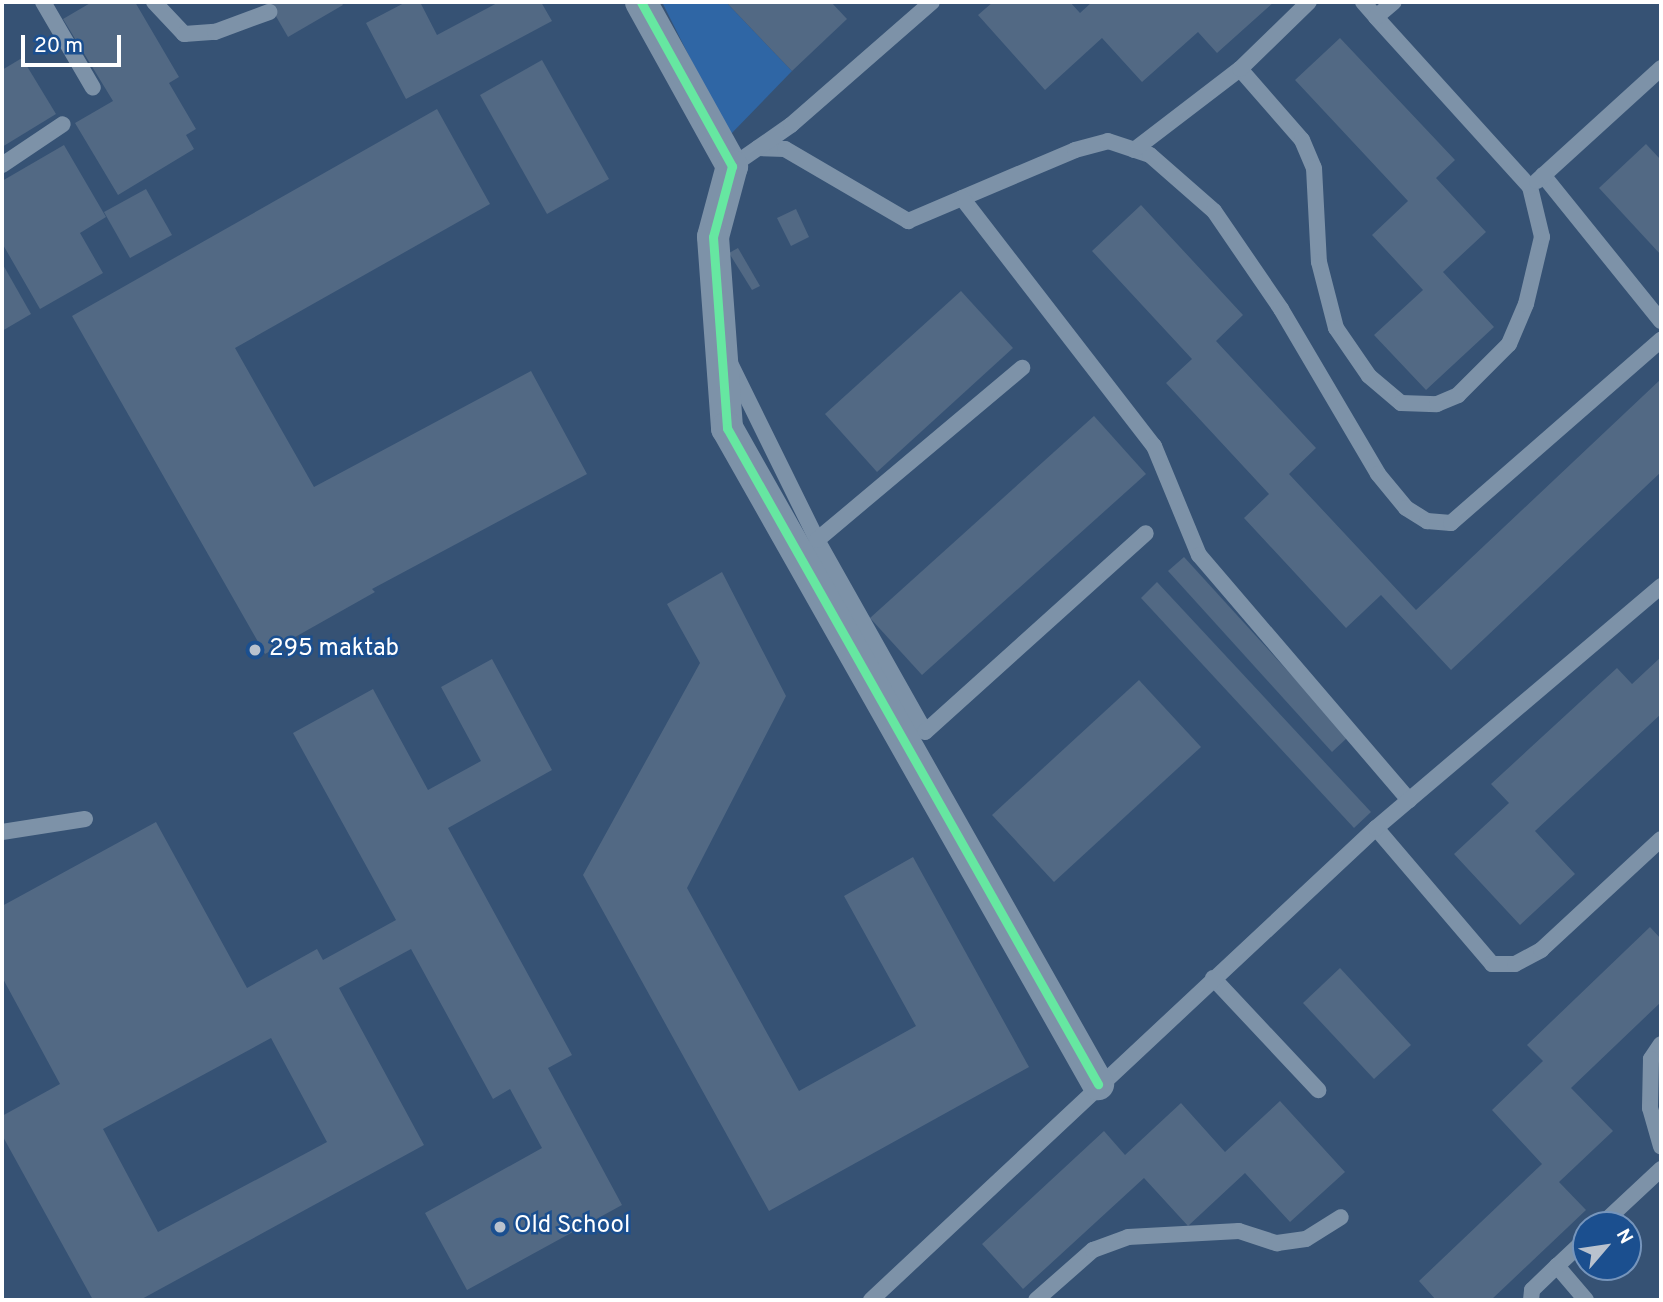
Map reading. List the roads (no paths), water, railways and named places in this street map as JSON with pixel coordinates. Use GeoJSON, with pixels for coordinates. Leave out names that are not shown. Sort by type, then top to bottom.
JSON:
{"type":"FeatureCollection","features":[{"type":"Feature","properties":{"kind":"street"},"geometry":{"type":"LineString","coordinates":[[641,2],[732,166],[713,237],[727,428],[1098,1084]]}},
{"type":"Feature","properties":{"kind":"lane"},"geometry":{"type":"LineString","coordinates":[[43,2],[93,88]]}},
{"type":"Feature","properties":{"kind":"lane"},"geometry":{"type":"LineString","coordinates":[[154,2],[184,34],[215,32],[269,12]]}},
{"type":"Feature","properties":{"kind":"lane"},"geometry":{"type":"LineString","coordinates":[[732,166],[758,148],[932,2]]}},
{"type":"Feature","properties":{"kind":"lane"},"geometry":{"type":"LineString","coordinates":[[1134,150],[1240,69],[1309,2]]}},
{"type":"Feature","properties":{"kind":"lane"},"geometry":{"type":"LineString","coordinates":[[1240,69],[1302,140],[1314,168],[1319,262],[1336,328],[1369,376],[1401,403],[1437,404],[1458,396],[1509,344],[1526,304],[1542,237],[1530,187],[1363,2]]}},
{"type":"Feature","properties":{"kind":"lane"},"geometry":{"type":"LineString","coordinates":[[1376,17],[1394,2]]}},
{"type":"Feature","properties":{"kind":"lane"},"geometry":{"type":"LineString","coordinates":[[1530,187],[1661,68]]}},
{"type":"Feature","properties":{"kind":"lane"},"geometry":{"type":"LineString","coordinates":[[2,165],[63,124]]}},
{"type":"Feature","properties":{"kind":"lane"},"geometry":{"type":"LineString","coordinates":[[758,148],[785,149],[908,221],[1074,150],[1108,141],[1150,155],[1214,211],[1282,309],[1378,474],[1406,509],[1427,521],[1451,523],[1661,340]]}},
{"type":"Feature","properties":{"kind":"lane"},"geometry":{"type":"LineString","coordinates":[[1543,175],[1661,321]]}},
{"type":"Feature","properties":{"kind":"lane"},"geometry":{"type":"LineString","coordinates":[[962,198],[1154,446],[1199,555],[1409,800]]}},
{"type":"Feature","properties":{"kind":"lane"},"geometry":{"type":"LineString","coordinates":[[722,349],[817,540],[925,732],[1146,533]]}},
{"type":"Feature","properties":{"kind":"lane"},"geometry":{"type":"LineString","coordinates":[[817,540],[1023,369]]}},
{"type":"Feature","properties":{"kind":"lane"},"geometry":{"type":"LineString","coordinates":[[871,1300],[1098,1084],[1376,828],[1661,586]]}},
{"type":"Feature","properties":{"kind":"lane"},"geometry":{"type":"LineString","coordinates":[[2,832],[85,819]]}},
{"type":"Feature","properties":{"kind":"lane"},"geometry":{"type":"LineString","coordinates":[[1376,828],[1492,964],[1516,964],[1541,950],[1661,839]]}},
{"type":"Feature","properties":{"kind":"lane"},"geometry":{"type":"LineString","coordinates":[[1213,978],[1318,1090]]}},
{"type":"Feature","properties":{"kind":"lane"},"geometry":{"type":"LineString","coordinates":[[1661,1044],[1651,1059],[1650,1108],[1661,1146]]}},
{"type":"Feature","properties":{"kind":"lane"},"geometry":{"type":"LineString","coordinates":[[1616,1211],[1661,1169]]}},
{"type":"Feature","properties":{"kind":"lane"},"geometry":{"type":"LineString","coordinates":[[1035,1300],[1093,1250],[1128,1237],[1239,1231],[1277,1243],[1306,1238],[1341,1217]]}},
{"type":"Feature","properties":{"kind":"lane"},"geometry":{"type":"LineString","coordinates":[[1531,1300],[1532,1290],[1572,1252]]}},
{"type":"Feature","properties":{"kind":"lane"},"geometry":{"type":"LineString","coordinates":[[1557,1266],[1586,1300]]}},
{"type":"Feature","properties":{"kind":"place","name":"295 maktab"},"geometry":{"type":"Point","coordinates":[255,650]}},
{"type":"Feature","properties":{"kind":"place","name":"Old School"},"geometry":{"type":"Point","coordinates":[500,1227]}}]}
